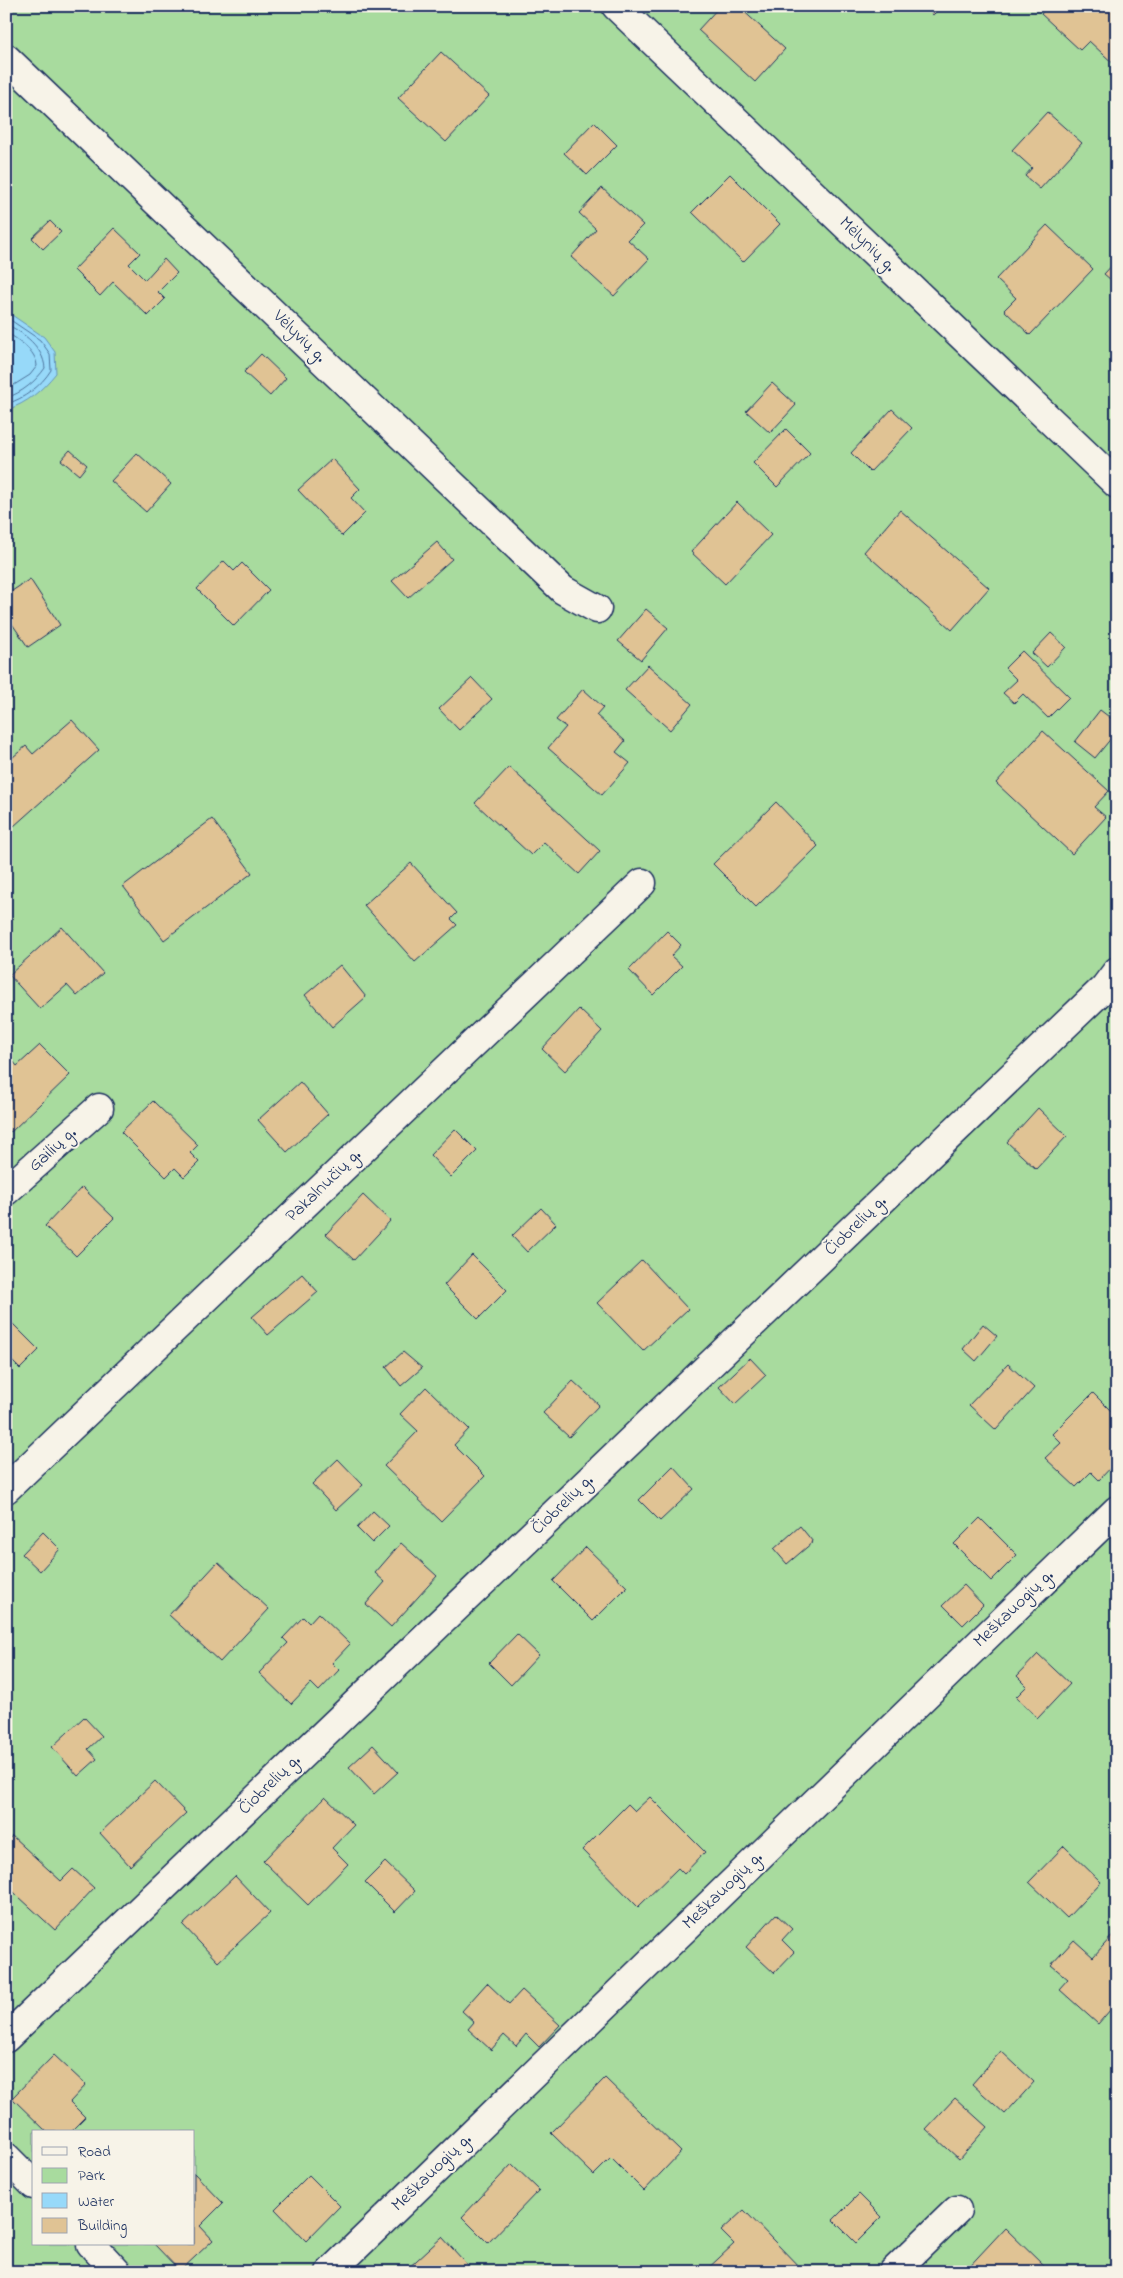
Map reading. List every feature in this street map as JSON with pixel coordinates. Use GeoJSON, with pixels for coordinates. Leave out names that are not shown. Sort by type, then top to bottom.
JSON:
{"type":"FeatureCollection","features":[{"type":"Feature","properties":{"kind":"street","name":"Mėlynių g."},"geometry":{"type":"LineString","coordinates":[[616,6],[1117,484]]}},
{"type":"Feature","properties":{"kind":"street","name":"Vėlyvių g."},"geometry":{"type":"LineString","coordinates":[[11,73],[563,590],[597,608]]}},
{"type":"Feature","properties":{"kind":"street","name":"Pakalnučių g."},"geometry":{"type":"LineString","coordinates":[[6,1488],[642,883]]}},
{"type":"Feature","properties":{"kind":"street","name":"Čiobrelių g."},"geometry":{"type":"LineString","coordinates":[[6,2038],[1105,987],[1117,971]]}},
{"type":"Feature","properties":{"kind":"street","name":"Gailių g."},"geometry":{"type":"LineString","coordinates":[[6,1191],[99,1108]]}},
{"type":"Feature","properties":{"kind":"street","name":"Meškauogių g."},"geometry":{"type":"LineString","coordinates":[[330,2272],[1117,1510]]}},
{"type":"Feature","properties":{"kind":"street"},"geometry":{"type":"LineString","coordinates":[[6,2157],[32,2183]]}},
{"type":"Feature","properties":{"kind":"street"},"geometry":{"type":"LineString","coordinates":[[892,2272],[957,2210]]}},
{"type":"Feature","properties":{"kind":"street"},"geometry":{"type":"LineString","coordinates":[[93,2246],[117,2272]]}},
{"type":"Feature","properties":{"kind":"green space"},"geometry":{"type":"Polygon","coordinates":[[[6,6],[1117,6],[1117,2272],[6,2272],[6,6]]]}},
{"type":"Feature","properties":{"kind":"water"},"geometry":{"type":"Polygon","coordinates":[[[6,311],[44,337],[55,352],[56,373],[34,395],[21,404],[6,410],[6,311]]]}},
{"type":"Feature","properties":{"kind":"building"},"geometry":{"type":"Polygon","coordinates":[[[720,6],[738,6],[785,49],[755,82],[698,30],[720,6]]]}},
{"type":"Feature","properties":{"kind":"building"},"geometry":{"type":"Polygon","coordinates":[[[924,6],[942,6],[933,15],[924,6]]]}},
{"type":"Feature","properties":{"kind":"building"},"geometry":{"type":"Polygon","coordinates":[[[1048,6],[1117,6],[1117,67],[1089,41],[1080,50],[1041,14],[1048,6]]]}},
{"type":"Feature","properties":{"kind":"building"},"geometry":{"type":"Polygon","coordinates":[[[441,52],[489,96],[446,142],[398,98],[441,52]]]}},
{"type":"Feature","properties":{"kind":"building"},"geometry":{"type":"Polygon","coordinates":[[[1047,112],[1082,143],[1040,189],[1025,176],[1032,168],[1012,150],[1047,112]]]}},
{"type":"Feature","properties":{"kind":"building"},"geometry":{"type":"Polygon","coordinates":[[[594,122],[617,145],[587,175],[564,153],[594,122]]]}},
{"type":"Feature","properties":{"kind":"building"},"geometry":{"type":"Polygon","coordinates":[[[730,174],[780,224],[743,262],[692,212],[730,174]]]}},
{"type":"Feature","properties":{"kind":"building"},"geometry":{"type":"Polygon","coordinates":[[[602,188],[643,225],[628,240],[649,259],[614,296],[571,257],[596,229],[579,213],[602,188]]]}},
{"type":"Feature","properties":{"kind":"building"},"geometry":{"type":"Polygon","coordinates":[[[50,221],[61,232],[43,249],[32,238],[50,221]]]}},
{"type":"Feature","properties":{"kind":"building"},"geometry":{"type":"Polygon","coordinates":[[[1047,225],[1093,269],[1030,335],[1004,310],[1016,298],[996,279],[1047,225]]]}},
{"type":"Feature","properties":{"kind":"building"},"geometry":{"type":"Polygon","coordinates":[[[114,228],[140,253],[129,264],[145,280],[164,259],[177,273],[158,292],[165,299],[148,316],[113,282],[100,296],[74,270],[114,228]]]}},
{"type":"Feature","properties":{"kind":"building"},"geometry":{"type":"Polygon","coordinates":[[[1117,260],[1117,285],[1104,274],[1117,260]]]}},
{"type":"Feature","properties":{"kind":"building"},"geometry":{"type":"Polygon","coordinates":[[[261,354],[286,378],[270,396],[244,372],[261,354]]]}},
{"type":"Feature","properties":{"kind":"building"},"geometry":{"type":"Polygon","coordinates":[[[772,383],[796,405],[770,433],[746,411],[772,383]]]}},
{"type":"Feature","properties":{"kind":"building"},"geometry":{"type":"Polygon","coordinates":[[[892,409],[912,428],[870,472],[851,453],[892,409]]]}},
{"type":"Feature","properties":{"kind":"building"},"geometry":{"type":"Polygon","coordinates":[[[786,429],[810,453],[777,487],[753,463],[786,429]]]}},
{"type":"Feature","properties":{"kind":"building"},"geometry":{"type":"Polygon","coordinates":[[[70,450],[87,465],[79,475],[61,460],[70,450]]]}},
{"type":"Feature","properties":{"kind":"building"},"geometry":{"type":"Polygon","coordinates":[[[137,453],[171,484],[146,512],[111,481],[137,453]]]}},
{"type":"Feature","properties":{"kind":"building"},"geometry":{"type":"Polygon","coordinates":[[[332,459],[360,489],[351,498],[365,513],[342,536],[298,490],[332,459]]]}},
{"type":"Feature","properties":{"kind":"building"},"geometry":{"type":"Polygon","coordinates":[[[737,502],[771,535],[725,584],[691,552],[737,502]]]}},
{"type":"Feature","properties":{"kind":"building"},"geometry":{"type":"Polygon","coordinates":[[[900,510],[989,588],[952,630],[864,552],[900,510]]]}},
{"type":"Feature","properties":{"kind":"building"},"geometry":{"type":"Polygon","coordinates":[[[437,542],[452,559],[408,598],[392,581],[437,542]]]}},
{"type":"Feature","properties":{"kind":"building"},"geometry":{"type":"Polygon","coordinates":[[[224,561],[234,571],[242,563],[269,590],[234,626],[197,589],[224,561]]]}},
{"type":"Feature","properties":{"kind":"building"},"geometry":{"type":"Polygon","coordinates":[[[30,579],[60,625],[28,647],[6,615],[6,595],[30,579]]]}},
{"type":"Feature","properties":{"kind":"building"},"geometry":{"type":"Polygon","coordinates":[[[646,609],[668,628],[641,660],[618,641],[646,609]]]}},
{"type":"Feature","properties":{"kind":"building"},"geometry":{"type":"Polygon","coordinates":[[[1051,633],[1066,647],[1047,667],[1032,653],[1051,633]]]}},
{"type":"Feature","properties":{"kind":"building"},"geometry":{"type":"Polygon","coordinates":[[[1022,651],[1069,697],[1048,718],[1023,694],[1014,703],[1003,693],[1017,680],[1005,668],[1022,651]]]}},
{"type":"Feature","properties":{"kind":"building"},"geometry":{"type":"Polygon","coordinates":[[[648,665],[692,704],[670,730],[625,690],[648,665]]]}},
{"type":"Feature","properties":{"kind":"building"},"geometry":{"type":"Polygon","coordinates":[[[472,678],[492,699],[459,730],[439,709],[472,678]]]}},
{"type":"Feature","properties":{"kind":"building"},"geometry":{"type":"Polygon","coordinates":[[[583,689],[603,707],[596,715],[625,741],[616,752],[630,763],[602,795],[548,748],[566,727],[556,720],[583,689]]]}},
{"type":"Feature","properties":{"kind":"building"},"geometry":{"type":"Polygon","coordinates":[[[1100,710],[1117,723],[1117,731],[1095,758],[1075,742],[1100,710]]]}},
{"type":"Feature","properties":{"kind":"building"},"geometry":{"type":"Polygon","coordinates":[[[72,720],[99,750],[14,826],[6,817],[6,763],[26,746],[33,754],[72,720]]]}},
{"type":"Feature","properties":{"kind":"building"},"geometry":{"type":"Polygon","coordinates":[[[1043,731],[1109,791],[1094,807],[1106,817],[1072,854],[996,783],[1043,731]]]}},
{"type":"Feature","properties":{"kind":"building"},"geometry":{"type":"Polygon","coordinates":[[[509,767],[600,851],[579,874],[544,842],[531,855],[475,803],[509,767]]]}},
{"type":"Feature","properties":{"kind":"building"},"geometry":{"type":"Polygon","coordinates":[[[776,802],[818,846],[756,907],[713,864],[776,802]]]}},
{"type":"Feature","properties":{"kind":"building"},"geometry":{"type":"Polygon","coordinates":[[[212,819],[252,873],[164,940],[123,886],[212,819]]]}},
{"type":"Feature","properties":{"kind":"building"},"geometry":{"type":"Polygon","coordinates":[[[411,863],[457,913],[451,919],[457,925],[415,962],[364,905],[411,863]]]}},
{"type":"Feature","properties":{"kind":"building"},"geometry":{"type":"Polygon","coordinates":[[[62,927],[103,973],[77,996],[67,985],[40,1009],[9,975],[62,927]]]}},
{"type":"Feature","properties":{"kind":"building"},"geometry":{"type":"Polygon","coordinates":[[[667,931],[681,945],[671,956],[682,966],[653,995],[629,970],[667,931]]]}},
{"type":"Feature","properties":{"kind":"building"},"geometry":{"type":"Polygon","coordinates":[[[340,965],[366,997],[332,1027],[305,995],[340,965]]]}},
{"type":"Feature","properties":{"kind":"building"},"geometry":{"type":"Polygon","coordinates":[[[579,1009],[602,1031],[565,1071],[542,1049],[579,1009]]]}},
{"type":"Feature","properties":{"kind":"building"},"geometry":{"type":"Polygon","coordinates":[[[40,1045],[70,1075],[11,1132],[6,1127],[6,1068],[13,1061],[17,1066],[40,1045]]]}},
{"type":"Feature","properties":{"kind":"building"},"geometry":{"type":"Polygon","coordinates":[[[300,1082],[328,1114],[287,1152],[258,1120],[300,1082]]]}},
{"type":"Feature","properties":{"kind":"building"},"geometry":{"type":"Polygon","coordinates":[[[153,1101],[198,1145],[190,1153],[199,1162],[184,1177],[175,1168],[166,1177],[121,1132],[153,1101]]]}},
{"type":"Feature","properties":{"kind":"building"},"geometry":{"type":"Polygon","coordinates":[[[1038,1108],[1067,1136],[1036,1169],[1007,1142],[1038,1108]]]}},
{"type":"Feature","properties":{"kind":"building"},"geometry":{"type":"Polygon","coordinates":[[[455,1129],[477,1151],[451,1177],[430,1155],[455,1129]]]}},
{"type":"Feature","properties":{"kind":"building"},"geometry":{"type":"Polygon","coordinates":[[[82,1187],[114,1218],[76,1256],[45,1226],[82,1187]]]}},
{"type":"Feature","properties":{"kind":"building"},"geometry":{"type":"Polygon","coordinates":[[[363,1195],[390,1221],[354,1260],[326,1234],[363,1195]]]}},
{"type":"Feature","properties":{"kind":"building"},"geometry":{"type":"Polygon","coordinates":[[[541,1208],[556,1224],[527,1252],[512,1236],[541,1208]]]}},
{"type":"Feature","properties":{"kind":"building"},"geometry":{"type":"Polygon","coordinates":[[[472,1255],[507,1290],[478,1319],[444,1285],[472,1255]]]}},
{"type":"Feature","properties":{"kind":"building"},"geometry":{"type":"Polygon","coordinates":[[[642,1260],[688,1309],[643,1351],[597,1303],[642,1260]]]}},
{"type":"Feature","properties":{"kind":"building"},"geometry":{"type":"Polygon","coordinates":[[[302,1274],[318,1292],[268,1335],[252,1317],[302,1274]]]}},
{"type":"Feature","properties":{"kind":"building"},"geometry":{"type":"Polygon","coordinates":[[[6,1317],[39,1350],[20,1369],[6,1355],[6,1317]]]}},
{"type":"Feature","properties":{"kind":"building"},"geometry":{"type":"Polygon","coordinates":[[[983,1324],[997,1336],[976,1361],[963,1349],[983,1324]]]}},
{"type":"Feature","properties":{"kind":"building"},"geometry":{"type":"Polygon","coordinates":[[[403,1352],[422,1368],[401,1386],[386,1367],[403,1352]]]}},
{"type":"Feature","properties":{"kind":"building"},"geometry":{"type":"Polygon","coordinates":[[[750,1358],[766,1375],[735,1404],[719,1387],[750,1358]]]}},
{"type":"Feature","properties":{"kind":"building"},"geometry":{"type":"Polygon","coordinates":[[[1008,1364],[1034,1388],[996,1430],[969,1405],[1008,1364]]]}},
{"type":"Feature","properties":{"kind":"building"},"geometry":{"type":"Polygon","coordinates":[[[573,1381],[599,1405],[569,1437],[543,1413],[573,1381]]]}},
{"type":"Feature","properties":{"kind":"building"},"geometry":{"type":"Polygon","coordinates":[[[426,1387],[469,1429],[454,1445],[485,1476],[441,1521],[384,1466],[418,1431],[400,1414],[426,1387]]]}},
{"type":"Feature","properties":{"kind":"building"},"geometry":{"type":"Polygon","coordinates":[[[1093,1393],[1117,1417],[1117,1461],[1099,1480],[1091,1472],[1076,1487],[1045,1458],[1061,1443],[1052,1434],[1093,1393]]]}},
{"type":"Feature","properties":{"kind":"building"},"geometry":{"type":"Polygon","coordinates":[[[338,1459],[363,1485],[336,1510],[312,1484],[338,1459]]]}},
{"type":"Feature","properties":{"kind":"building"},"geometry":{"type":"Polygon","coordinates":[[[673,1466],[694,1489],[660,1521],[639,1500],[673,1466]]]}},
{"type":"Feature","properties":{"kind":"building"},"geometry":{"type":"Polygon","coordinates":[[[373,1511],[389,1526],[372,1543],[357,1528],[373,1511]]]}},
{"type":"Feature","properties":{"kind":"building"},"geometry":{"type":"Polygon","coordinates":[[[980,1518],[1017,1555],[991,1581],[954,1544],[980,1518]]]}},
{"type":"Feature","properties":{"kind":"building"},"geometry":{"type":"Polygon","coordinates":[[[800,1526],[813,1542],[787,1564],[774,1549],[800,1526]]]}},
{"type":"Feature","properties":{"kind":"building"},"geometry":{"type":"Polygon","coordinates":[[[43,1532],[60,1549],[40,1571],[22,1554],[43,1532]]]}},
{"type":"Feature","properties":{"kind":"building"},"geometry":{"type":"Polygon","coordinates":[[[401,1543],[437,1576],[391,1627],[366,1604],[385,1582],[375,1573],[401,1543]]]}},
{"type":"Feature","properties":{"kind":"building"},"geometry":{"type":"Polygon","coordinates":[[[586,1547],[627,1587],[593,1621],[553,1581],[586,1547]]]}},
{"type":"Feature","properties":{"kind":"building"},"geometry":{"type":"Polygon","coordinates":[[[218,1562],[269,1609],[220,1662],[169,1615],[218,1562]]]}},
{"type":"Feature","properties":{"kind":"building"},"geometry":{"type":"Polygon","coordinates":[[[964,1585],[983,1605],[963,1625],[943,1605],[964,1585]]]}},
{"type":"Feature","properties":{"kind":"building"},"geometry":{"type":"Polygon","coordinates":[[[318,1613],[350,1644],[332,1663],[339,1670],[319,1691],[311,1683],[291,1704],[259,1673],[288,1643],[283,1638],[303,1617],[309,1623],[318,1613]]]}},
{"type":"Feature","properties":{"kind":"building"},"geometry":{"type":"Polygon","coordinates":[[[517,1634],[539,1655],[511,1685],[489,1663],[517,1634]]]}},
{"type":"Feature","properties":{"kind":"building"},"geometry":{"type":"Polygon","coordinates":[[[1038,1654],[1070,1684],[1038,1718],[1016,1697],[1027,1686],[1017,1676],[1038,1654]]]}},
{"type":"Feature","properties":{"kind":"building"},"geometry":{"type":"Polygon","coordinates":[[[84,1717],[102,1736],[88,1749],[97,1759],[78,1776],[52,1747],[84,1717]]]}},
{"type":"Feature","properties":{"kind":"building"},"geometry":{"type":"Polygon","coordinates":[[[373,1745],[398,1772],[374,1794],[349,1767],[373,1745]]]}},
{"type":"Feature","properties":{"kind":"building"},"geometry":{"type":"Polygon","coordinates":[[[155,1781],[186,1813],[130,1866],[100,1833],[155,1781]]]}},
{"type":"Feature","properties":{"kind":"building"},"geometry":{"type":"Polygon","coordinates":[[[325,1797],[354,1825],[332,1848],[348,1864],[308,1905],[263,1861],[325,1797]]]}},
{"type":"Feature","properties":{"kind":"building"},"geometry":{"type":"Polygon","coordinates":[[[650,1797],[705,1852],[684,1874],[678,1868],[638,1907],[582,1850],[628,1804],[635,1811],[650,1797]]]}},
{"type":"Feature","properties":{"kind":"building"},"geometry":{"type":"Polygon","coordinates":[[[12,1836],[61,1881],[73,1869],[94,1888],[55,1930],[6,1885],[6,1880],[11,1874],[6,1870],[6,1842],[12,1836]]]}},
{"type":"Feature","properties":{"kind":"building"},"geometry":{"type":"Polygon","coordinates":[[[1064,1846],[1101,1882],[1067,1918],[1029,1882],[1064,1846]]]}},
{"type":"Feature","properties":{"kind":"building"},"geometry":{"type":"Polygon","coordinates":[[[385,1862],[415,1891],[395,1912],[365,1882],[385,1862]]]}},
{"type":"Feature","properties":{"kind":"building"},"geometry":{"type":"Polygon","coordinates":[[[235,1876],[270,1913],[218,1962],[183,1925],[235,1876]]]}},
{"type":"Feature","properties":{"kind":"building"},"geometry":{"type":"Polygon","coordinates":[[[776,1914],[792,1929],[782,1940],[794,1952],[774,1973],[746,1947],[776,1914]]]}},
{"type":"Feature","properties":{"kind":"building"},"geometry":{"type":"Polygon","coordinates":[[[1113,1935],[1117,1939],[1117,2002],[1098,2024],[1059,1989],[1068,1979],[1051,1965],[1074,1940],[1093,1957],[1113,1935]]]}},
{"type":"Feature","properties":{"kind":"building"},"geometry":{"type":"Polygon","coordinates":[[[487,1983],[509,2004],[522,1990],[560,2025],[539,2047],[526,2034],[516,2046],[504,2035],[491,2050],[468,2029],[474,2022],[462,2011],[487,1983]]]}},
{"type":"Feature","properties":{"kind":"building"},"geometry":{"type":"Polygon","coordinates":[[[1001,2051],[1034,2082],[1005,2114],[972,2084],[1001,2051]]]}},
{"type":"Feature","properties":{"kind":"building"},"geometry":{"type":"Polygon","coordinates":[[[54,2055],[86,2085],[70,2102],[85,2117],[72,2130],[45,2130],[12,2098],[54,2055]]]}},
{"type":"Feature","properties":{"kind":"building"},"geometry":{"type":"Polygon","coordinates":[[[605,2078],[681,2152],[644,2191],[611,2158],[594,2175],[551,2133],[605,2078]]]}},
{"type":"Feature","properties":{"kind":"building"},"geometry":{"type":"Polygon","coordinates":[[[955,2098],[987,2127],[959,2159],[926,2129],[955,2098]]]}},
{"type":"Feature","properties":{"kind":"building"},"geometry":{"type":"Polygon","coordinates":[[[512,2164],[539,2190],[488,2243],[462,2217],[512,2164]]]}},
{"type":"Feature","properties":{"kind":"building"},"geometry":{"type":"Polygon","coordinates":[[[195,2174],[223,2203],[200,2226],[213,2240],[180,2271],[156,2246],[195,2246],[195,2174]]]}},
{"type":"Feature","properties":{"kind":"building"},"geometry":{"type":"Polygon","coordinates":[[[309,2175],[340,2206],[306,2241],[275,2209],[309,2175]]]}},
{"type":"Feature","properties":{"kind":"building"},"geometry":{"type":"Polygon","coordinates":[[[859,2194],[882,2217],[856,2243],[833,2220],[859,2194]]]}},
{"type":"Feature","properties":{"kind":"building"},"geometry":{"type":"Polygon","coordinates":[[[744,2210],[804,2272],[704,2272],[734,2244],[721,2231],[744,2210]]]}},
{"type":"Feature","properties":{"kind":"building"},"geometry":{"type":"Polygon","coordinates":[[[1005,2228],[1045,2267],[1041,2272],[964,2272],[1005,2228]]]}},
{"type":"Feature","properties":{"kind":"building"},"geometry":{"type":"Polygon","coordinates":[[[442,2237],[473,2271],[404,2272],[442,2237]]]}}]}
